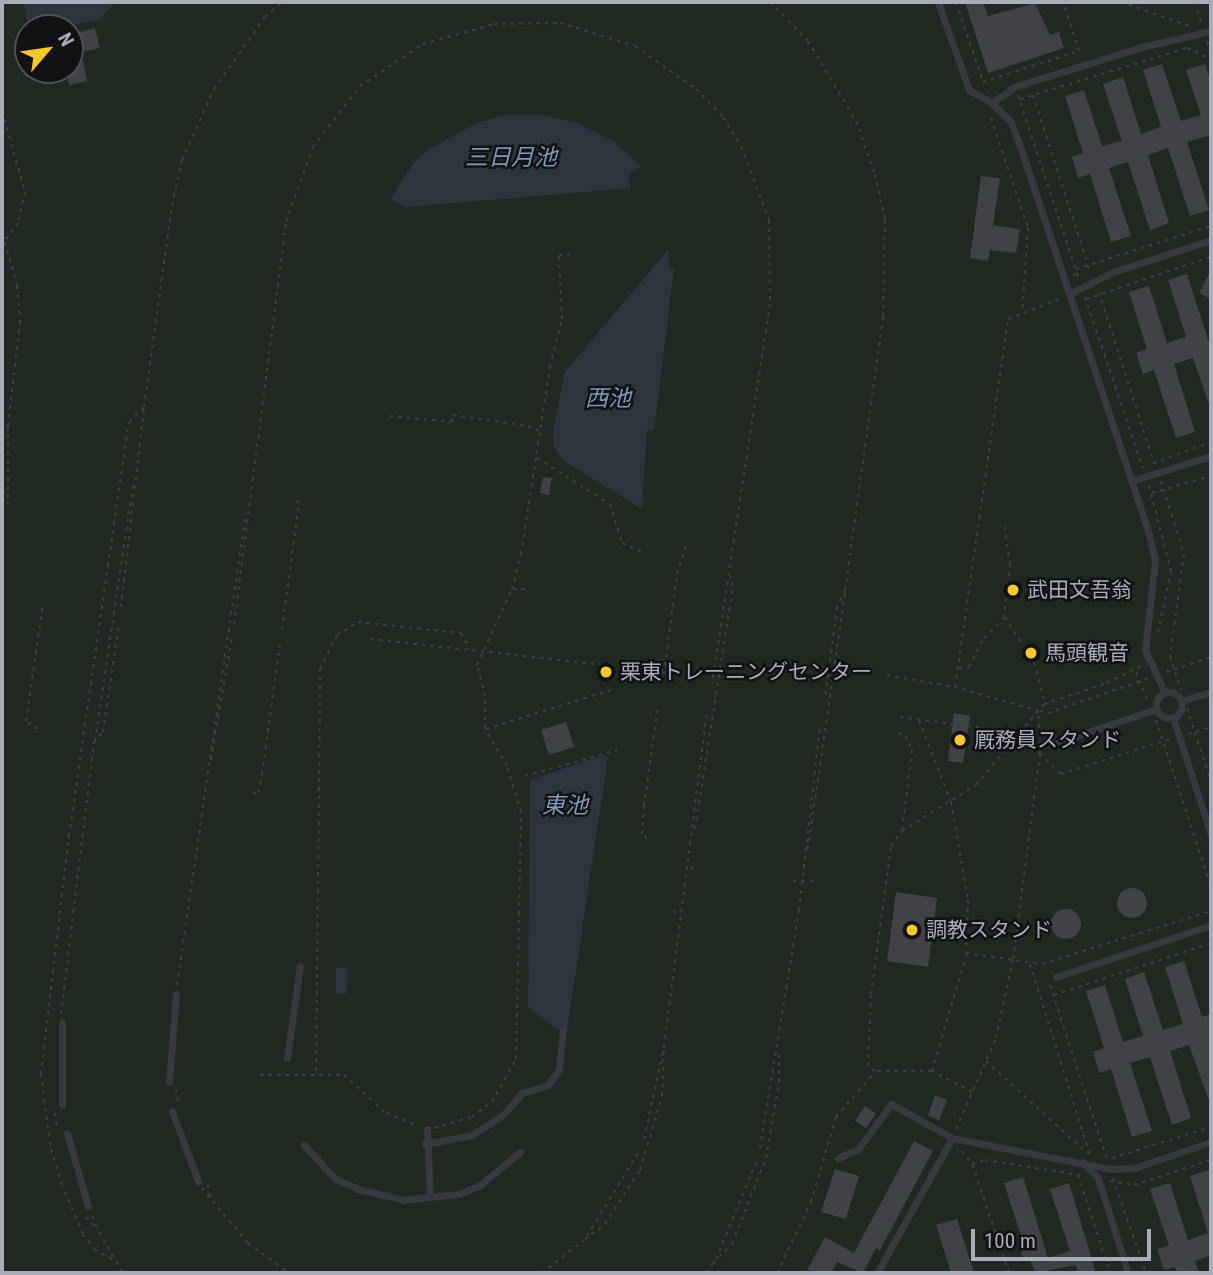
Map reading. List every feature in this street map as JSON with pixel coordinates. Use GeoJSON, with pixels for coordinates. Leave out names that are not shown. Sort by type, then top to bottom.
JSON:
{"type":"FeatureCollection","features":[{"type":"Feature","properties":{"kind":"lane"},"geometry":{"type":"LineString","coordinates":[[938,2],[969,90],[992,103],[1011,122],[1131,481],[1155,561],[1145,624],[1148,660],[1165,693]]}},
{"type":"Feature","properties":{"kind":"lane"},"geometry":{"type":"LineString","coordinates":[[992,103],[1014,87],[1207,30]]}},
{"type":"Feature","properties":{"kind":"lane"},"geometry":{"type":"LineString","coordinates":[[1069,294],[1094,280],[1211,240]]}},
{"type":"Feature","properties":{"kind":"lane"},"geometry":{"type":"LineString","coordinates":[[1131,481],[1145,473],[1158,473],[1211,456]]}},
{"type":"Feature","properties":{"kind":"lane"},"geometry":{"type":"LineString","coordinates":[[1183,701],[1211,692]]}},
{"type":"Feature","properties":{"kind":"lane"},"geometry":{"type":"LineString","coordinates":[[1154,710],[1159,698],[1165,693],[1177,695],[1183,701]]}},
{"type":"Feature","properties":{"kind":"lane"},"geometry":{"type":"LineString","coordinates":[[1172,718],[1181,709],[1183,701]]}},
{"type":"Feature","properties":{"kind":"lane"},"geometry":{"type":"LineString","coordinates":[[1058,742],[1154,710],[1172,718],[1211,835]]}},
{"type":"Feature","properties":{"kind":"lane"},"geometry":{"type":"LineString","coordinates":[[1056,977],[1211,925]]}},
{"type":"Feature","properties":{"kind":"lane"},"geometry":{"type":"LineString","coordinates":[[287,1058],[300,966]]}},
{"type":"Feature","properties":{"kind":"lane"},"geometry":{"type":"LineString","coordinates":[[172,1082],[179,994]]}},
{"type":"Feature","properties":{"kind":"lane"},"geometry":{"type":"LineString","coordinates":[[58,1104],[62,1023]]}},
{"type":"Feature","properties":{"kind":"lane"},"geometry":{"type":"LineString","coordinates":[[425,1144],[472,1135],[503,1115],[522,1093],[548,1086],[559,1069],[562,1029]]}},
{"type":"Feature","properties":{"kind":"lane"},"geometry":{"type":"LineString","coordinates":[[838,1157],[858,1149],[891,1104],[952,1138],[1081,1160],[1110,1169],[1134,1168],[1211,1142]]}},
{"type":"Feature","properties":{"kind":"lane"},"geometry":{"type":"LineString","coordinates":[[175,1107],[201,1181]]}},
{"type":"Feature","properties":{"kind":"lane"},"geometry":{"type":"LineString","coordinates":[[427,1129],[425,1144],[430,1197]]}},
{"type":"Feature","properties":{"kind":"lane"},"geometry":{"type":"LineString","coordinates":[[67,1133],[86,1209]]}},
{"type":"Feature","properties":{"kind":"lane"},"geometry":{"type":"LineString","coordinates":[[877,1273],[952,1138]]}},
{"type":"Feature","properties":{"kind":"lane"},"geometry":{"type":"LineString","coordinates":[[304,1145],[335,1179],[358,1189],[404,1200],[459,1194],[480,1185],[520,1152]]}},
{"type":"Feature","properties":{"kind":"lane"},"geometry":{"type":"LineString","coordinates":[[1081,1160],[1098,1178],[1128,1273]]}},
{"type":"Feature","properties":{"kind":"path"},"geometry":{"type":"LineString","coordinates":[[62,1023],[61,1009],[94,743],[135,475],[172,205],[182,160],[214,89],[265,17],[282,2]]}},
{"type":"Feature","properties":{"kind":"path"},"geometry":{"type":"LineString","coordinates":[[770,2],[808,41],[856,121],[876,174],[884,220],[883,317],[820,793],[807,853]]}},
{"type":"Feature","properties":{"kind":"path"},"geometry":{"type":"LineString","coordinates":[[956,2],[983,82],[1079,51],[1063,2]]}},
{"type":"Feature","properties":{"kind":"path"},"geometry":{"type":"LineString","coordinates":[[1121,2],[1207,30]]}},
{"type":"Feature","properties":{"kind":"path"},"geometry":{"type":"LineString","coordinates":[[234,624],[286,221],[297,181],[334,114],[360,86],[423,44],[494,24],[560,23],[635,46],[696,89],[723,117],[741,146],[769,220],[770,304],[712,684]]}},
{"type":"Feature","properties":{"kind":"path"},"geometry":{"type":"LineString","coordinates":[[1020,99],[1187,48],[1211,59]]}},
{"type":"Feature","properties":{"kind":"path"},"geometry":{"type":"LineString","coordinates":[[1005,75],[1020,99],[1151,494],[1171,571],[1156,640]]}},
{"type":"Feature","properties":{"kind":"path"},"geometry":{"type":"LineString","coordinates":[[1033,95],[1184,554],[1170,656],[1211,782]]}},
{"type":"Feature","properties":{"kind":"path"},"geometry":{"type":"LineString","coordinates":[[992,103],[990,114],[1028,228],[1022,314]]}},
{"type":"Feature","properties":{"kind":"path"},"geometry":{"type":"LineString","coordinates":[[2,111],[25,192],[18,223],[3,243],[17,286],[20,321],[8,426],[8,503]]}},
{"type":"Feature","properties":{"kind":"path"},"geometry":{"type":"LineString","coordinates":[[2,192],[2,222]]}},
{"type":"Feature","properties":{"kind":"path"},"geometry":{"type":"LineString","coordinates":[[1076,269],[1211,226]]}},
{"type":"Feature","properties":{"kind":"path"},"geometry":{"type":"LineString","coordinates":[[260,1075],[316,1072],[344,1074],[386,1113],[427,1129],[462,1121],[492,1102],[516,1059],[521,812],[507,766],[485,729],[485,696],[477,665],[480,650],[512,589],[562,319],[559,255],[570,254]]}},
{"type":"Feature","properties":{"kind":"path"},"geometry":{"type":"LineString","coordinates":[[1085,299],[1211,257]]}},
{"type":"Feature","properties":{"kind":"path"},"geometry":{"type":"LineString","coordinates":[[954,687],[1008,319],[1069,294]]}},
{"type":"Feature","properties":{"kind":"path"},"geometry":{"type":"LineString","coordinates":[[112,1259],[95,1250],[83,1234],[62,1185],[47,1133],[41,1074],[69,836],[129,422],[144,407]]}},
{"type":"Feature","properties":{"kind":"path"},"geometry":{"type":"LineString","coordinates":[[390,416],[452,422],[453,415],[528,426],[540,432]]}},
{"type":"Feature","properties":{"kind":"path"},"geometry":{"type":"LineString","coordinates":[[2,419],[8,426]]}},
{"type":"Feature","properties":{"kind":"path"},"geometry":{"type":"LineString","coordinates":[[2,428],[8,426]]}},
{"type":"Feature","properties":{"kind":"path"},"geometry":{"type":"LineString","coordinates":[[1145,473],[1154,462],[1211,442]]}},
{"type":"Feature","properties":{"kind":"path"},"geometry":{"type":"LineString","coordinates":[[536,458],[610,504],[621,543],[644,553]]}},
{"type":"Feature","properties":{"kind":"path"},"geometry":{"type":"LineString","coordinates":[[121,607],[136,502],[135,475]]}},
{"type":"Feature","properties":{"kind":"path"},"geometry":{"type":"LineString","coordinates":[[1151,494],[1211,476]]}},
{"type":"Feature","properties":{"kind":"path"},"geometry":{"type":"LineString","coordinates":[[282,629],[299,503],[295,499]]}},
{"type":"Feature","properties":{"kind":"path"},"geometry":{"type":"LineString","coordinates":[[211,762],[239,533],[247,509]]}},
{"type":"Feature","properties":{"kind":"path"},"geometry":{"type":"LineString","coordinates":[[957,667],[969,667],[984,638],[1004,616],[1010,564],[1004,523]]}},
{"type":"Feature","properties":{"kind":"path"},"geometry":{"type":"LineString","coordinates":[[664,674],[677,574],[687,544]]}},
{"type":"Feature","properties":{"kind":"path"},"geometry":{"type":"LineString","coordinates":[[694,833],[701,812],[733,586],[729,575]]}},
{"type":"Feature","properties":{"kind":"path"},"geometry":{"type":"LineString","coordinates":[[512,589],[530,589]]}},
{"type":"Feature","properties":{"kind":"path"},"geometry":{"type":"LineString","coordinates":[[825,699],[837,607],[845,590]]}},
{"type":"Feature","properties":{"kind":"path"},"geometry":{"type":"LineString","coordinates":[[38,729],[26,721],[43,604]]}},
{"type":"Feature","properties":{"kind":"path"},"geometry":{"type":"LineString","coordinates":[[1004,616],[1034,663],[1045,703]]}},
{"type":"Feature","properties":{"kind":"path"},"geometry":{"type":"LineString","coordinates":[[316,1072],[320,669],[337,635],[358,622],[461,633],[469,649]]}},
{"type":"Feature","properties":{"kind":"path"},"geometry":{"type":"LineString","coordinates":[[94,743],[103,732],[119,623]]}},
{"type":"Feature","properties":{"kind":"path"},"geometry":{"type":"LineString","coordinates":[[179,994],[178,977],[232,637]]}},
{"type":"Feature","properties":{"kind":"path"},"geometry":{"type":"LineString","coordinates":[[371,639],[604,664]]}},
{"type":"Feature","properties":{"kind":"path"},"geometry":{"type":"LineString","coordinates":[[253,793],[258,793],[262,775],[280,645]]}},
{"type":"Feature","properties":{"kind":"path"},"geometry":{"type":"LineString","coordinates":[[887,675],[954,687],[1048,713],[1211,657]]}},
{"type":"Feature","properties":{"kind":"path"},"geometry":{"type":"LineString","coordinates":[[875,1071],[866,1055],[871,994],[891,846],[902,831],[976,785],[1045,703],[1135,671],[1148,660]]}},
{"type":"Feature","properties":{"kind":"path"},"geometry":{"type":"LineString","coordinates":[[1135,671],[1154,710],[1165,741],[1211,886]]}},
{"type":"Feature","properties":{"kind":"path"},"geometry":{"type":"LineString","coordinates":[[485,729],[611,690]]}},
{"type":"Feature","properties":{"kind":"path"},"geometry":{"type":"LineString","coordinates":[[648,838],[642,834],[644,806],[658,706]]}},
{"type":"Feature","properties":{"kind":"path"},"geometry":{"type":"LineString","coordinates":[[644,1139],[664,1047],[694,833],[707,711]]}},
{"type":"Feature","properties":{"kind":"path"},"geometry":{"type":"LineString","coordinates":[[952,1138],[996,1038],[1013,959],[1040,752],[1039,711]]}},
{"type":"Feature","properties":{"kind":"path"},"geometry":{"type":"LineString","coordinates":[[901,717],[983,728],[1040,752],[1061,774],[1211,727]]}},
{"type":"Feature","properties":{"kind":"path"},"geometry":{"type":"LineString","coordinates":[[919,720],[951,802],[968,900],[966,953],[932,1071]]}},
{"type":"Feature","properties":{"kind":"path"},"geometry":{"type":"LineString","coordinates":[[760,1148],[807,853],[820,727]]}},
{"type":"Feature","properties":{"kind":"path"},"geometry":{"type":"LineString","coordinates":[[898,733],[905,736],[912,750],[902,831]]}},
{"type":"Feature","properties":{"kind":"path"},"geometry":{"type":"LineString","coordinates":[[525,776],[617,750]]}},
{"type":"Feature","properties":{"kind":"path"},"geometry":{"type":"LineString","coordinates":[[689,867],[696,870]]}},
{"type":"Feature","properties":{"kind":"path"},"geometry":{"type":"LineString","coordinates":[[793,881],[814,881]]}},
{"type":"Feature","properties":{"kind":"path"},"geometry":{"type":"LineString","coordinates":[[966,953],[1030,964],[1063,958],[1211,911]]}},
{"type":"Feature","properties":{"kind":"path"},"geometry":{"type":"LineString","coordinates":[[673,912],[683,912]]}},
{"type":"Feature","properties":{"kind":"path"},"geometry":{"type":"LineString","coordinates":[[1146,1273],[1053,995],[1211,943]]}},
{"type":"Feature","properties":{"kind":"path"},"geometry":{"type":"LineString","coordinates":[[1030,964],[1091,1156]]}},
{"type":"Feature","properties":{"kind":"path"},"geometry":{"type":"LineString","coordinates":[[178,977],[179,994]]}},
{"type":"Feature","properties":{"kind":"path"},"geometry":{"type":"LineString","coordinates":[[56,1015],[61,1009]]}},
{"type":"Feature","properties":{"kind":"path"},"geometry":{"type":"LineString","coordinates":[[542,1273],[605,1224],[640,1170],[662,1096],[664,1047]]}},
{"type":"Feature","properties":{"kind":"path"},"geometry":{"type":"LineString","coordinates":[[713,1263],[732,1244],[766,1158],[779,1083],[779,1049]]}},
{"type":"Feature","properties":{"kind":"path"},"geometry":{"type":"LineString","coordinates":[[986,1061],[1091,1156],[1107,1159],[1211,1127]]}},
{"type":"Feature","properties":{"kind":"path"},"geometry":{"type":"LineString","coordinates":[[777,1273],[811,1202],[836,1117],[875,1071],[932,1071],[972,1092]]}},
{"type":"Feature","properties":{"kind":"path"},"geometry":{"type":"LineString","coordinates":[[172,1082],[175,1107]]}},
{"type":"Feature","properties":{"kind":"path"},"geometry":{"type":"LineString","coordinates":[[58,1104],[58,1136]]}},
{"type":"Feature","properties":{"kind":"path"},"geometry":{"type":"LineString","coordinates":[[585,1239],[640,1150]]}},
{"type":"Feature","properties":{"kind":"path"},"geometry":{"type":"LineString","coordinates":[[707,1273],[757,1160]]}},
{"type":"Feature","properties":{"kind":"path"},"geometry":{"type":"LineString","coordinates":[[1009,1273],[972,1164],[985,1160],[1134,1185],[1211,1160]]}},
{"type":"Feature","properties":{"kind":"path"},"geometry":{"type":"LineString","coordinates":[[1078,1175],[1110,1273]]}},
{"type":"Feature","properties":{"kind":"path"},"geometry":{"type":"LineString","coordinates":[[201,1181],[212,1202],[248,1243],[289,1273]]}},
{"type":"Feature","properties":{"kind":"path"},"geometry":{"type":"LineString","coordinates":[[201,1181],[212,1202]]}},
{"type":"Feature","properties":{"kind":"path"},"geometry":{"type":"LineString","coordinates":[[86,1209],[98,1231]]}},
{"type":"Feature","properties":{"kind":"path"},"geometry":{"type":"LineString","coordinates":[[86,1209],[112,1259],[123,1273]]}},
{"type":"Feature","properties":{"kind":"shaded area","name":"栗東トレーニングセンター"},"geometry":{"type":"Polygon","coordinates":[[[2,2],[1211,2],[1211,1273],[2,1273],[2,2]]]}},
{"type":"Feature","properties":{"kind":"water"},"geometry":{"type":"Polygon","coordinates":[[[23,2],[116,2],[100,19],[84,23],[84,14],[26,14],[23,2]]]}},
{"type":"Feature","properties":{"kind":"water","name":"三日月池"},"geometry":{"type":"Polygon","coordinates":[[[506,115],[541,115],[577,123],[613,141],[641,166],[629,174],[630,188],[407,207],[390,199],[415,161],[431,148],[479,122],[506,115]]]}},
{"type":"Feature","properties":{"kind":"water","name":"西池"},"geometry":{"type":"Polygon","coordinates":[[[668,250],[669,269],[674,269],[654,431],[647,430],[642,509],[564,461],[553,446],[553,432],[565,372],[668,250]]]}},
{"type":"Feature","properties":{"kind":"water","name":"東池"},"geometry":{"type":"Polygon","coordinates":[[[603,755],[608,757],[567,1030],[556,1029],[528,1007],[530,780],[603,755]]]}},
{"type":"Feature","properties":{"kind":"water"},"geometry":{"type":"Polygon","coordinates":[[[347,967],[346,994],[336,994],[336,968],[347,967]]]}},
{"type":"Feature","properties":{"kind":"building"},"geometry":{"type":"Polygon","coordinates":[[[965,2],[983,2],[988,16],[1035,3],[1050,35],[1059,32],[1064,48],[988,73],[965,2]]]}},
{"type":"Feature","properties":{"kind":"building"},"geometry":{"type":"Polygon","coordinates":[[[95,28],[100,48],[84,51],[84,31],[95,28]]]}},
{"type":"Feature","properties":{"kind":"building"},"geometry":{"type":"Polygon","coordinates":[[[1162,64],[1181,121],[1201,115],[1186,70],[1205,64],[1211,83],[1211,135],[1187,142],[1209,210],[1190,216],[1168,148],[1148,155],[1169,223],[1150,230],[1128,162],[1109,168],[1131,236],[1111,242],[1090,174],[1078,178],[1072,157],[1083,153],[1065,96],[1084,90],[1102,146],[1122,141],[1103,84],[1123,77],[1141,134],[1161,127],[1143,70],[1162,64]]]}},
{"type":"Feature","properties":{"kind":"building"},"geometry":{"type":"Polygon","coordinates":[[[981,176],[1000,178],[993,225],[1020,229],[1016,253],[990,250],[988,261],[970,258],[981,176]]]}},
{"type":"Feature","properties":{"kind":"building"},"geometry":{"type":"Polygon","coordinates":[[[1211,270],[1211,299],[1199,293],[1211,270]]]}},
{"type":"Feature","properties":{"kind":"building"},"geometry":{"type":"Polygon","coordinates":[[[1187,274],[1211,349],[1211,410],[1193,358],[1174,364],[1195,432],[1176,438],[1154,370],[1143,374],[1136,353],[1147,349],[1129,292],[1149,286],[1167,343],[1186,337],[1168,280],[1187,274]]]}},
{"type":"Feature","properties":{"kind":"building"},"geometry":{"type":"Polygon","coordinates":[[[543,477],[552,478],[549,495],[540,493],[543,477]]]}},
{"type":"Feature","properties":{"kind":"building","name":"厩務員スタンド"},"geometry":{"type":"Polygon","coordinates":[[[954,713],[970,716],[963,763],[948,761],[954,713]]]}},
{"type":"Feature","properties":{"kind":"building"},"geometry":{"type":"Polygon","coordinates":[[[566,722],[574,747],[549,755],[541,730],[566,722]]]}},
{"type":"Feature","properties":{"kind":"building"},"geometry":{"type":"Polygon","coordinates":[[[1132,888],[1138,889],[1146,897],[1146,909],[1138,917],[1132,918],[1126,917],[1118,909],[1117,903],[1118,897],[1126,889],[1132,888]]]}},
{"type":"Feature","properties":{"kind":"building","name":"調教スタンド"},"geometry":{"type":"Polygon","coordinates":[[[896,892],[937,898],[928,967],[887,961],[896,892]]]}},
{"type":"Feature","properties":{"kind":"building"},"geometry":{"type":"Polygon","coordinates":[[[1066,909],[1072,910],[1080,918],[1080,930],[1072,938],[1066,939],[1060,938],[1052,930],[1051,924],[1052,918],[1060,910],[1066,909]]]}},
{"type":"Feature","properties":{"kind":"building"},"geometry":{"type":"Polygon","coordinates":[[[1184,961],[1202,1017],[1211,1014],[1211,1106],[1189,1045],[1170,1051],[1191,1118],[1172,1125],[1150,1057],[1130,1063],[1152,1131],[1132,1137],[1111,1069],[1099,1073],[1093,1052],[1104,1048],[1086,991],[1105,985],[1123,1042],[1143,1036],[1125,979],[1144,972],[1163,1030],[1183,1024],[1165,967],[1184,961]]]}},
{"type":"Feature","properties":{"kind":"building"},"geometry":{"type":"Polygon","coordinates":[[[935,1095],[947,1100],[939,1120],[928,1116],[935,1095]]]}},
{"type":"Feature","properties":{"kind":"building"},"geometry":{"type":"Polygon","coordinates":[[[865,1106],[876,1114],[866,1128],[855,1121],[865,1106]]]}},
{"type":"Feature","properties":{"kind":"building"},"geometry":{"type":"Polygon","coordinates":[[[914,1141],[933,1151],[880,1250],[876,1248],[863,1273],[837,1262],[831,1273],[807,1270],[825,1237],[854,1253],[914,1141]]]}},
{"type":"Feature","properties":{"kind":"building"},"geometry":{"type":"Polygon","coordinates":[[[835,1169],[859,1176],[846,1219],[821,1212],[835,1169]]]}},
{"type":"Feature","properties":{"kind":"building"},"geometry":{"type":"Polygon","coordinates":[[[1209,1170],[1211,1255],[1195,1261],[1199,1273],[1177,1273],[1175,1267],[1164,1270],[1157,1249],[1169,1246],[1150,1189],[1170,1183],[1188,1240],[1208,1233],[1190,1176],[1209,1170]]]}},
{"type":"Feature","properties":{"kind":"building"},"geometry":{"type":"Polygon","coordinates":[[[1023,1177],[1048,1258],[1070,1251],[1050,1189],[1069,1183],[1096,1273],[1078,1273],[1076,1265],[1035,1273],[1030,1259],[1024,1261],[1019,1246],[1024,1245],[1004,1183],[1023,1177]]]}},
{"type":"Feature","properties":{"kind":"building"},"geometry":{"type":"Polygon","coordinates":[[[957,1219],[974,1273],[951,1273],[936,1225],[957,1219]]]}},
{"type":"Feature","properties":{"kind":"place","name":"武田文吾翁"},"geometry":{"type":"Point","coordinates":[1013,590]}},
{"type":"Feature","properties":{"kind":"place","name":"馬頭観音"},"geometry":{"type":"Point","coordinates":[1031,653]}},
{"type":"Feature","properties":{"kind":"place","name":"栗東トレーニングセンター"},"geometry":{"type":"Point","coordinates":[606,672]}},
{"type":"Feature","properties":{"kind":"place","name":"厩務員スタンド"},"geometry":{"type":"Point","coordinates":[960,740]}},
{"type":"Feature","properties":{"kind":"place","name":"調教スタンド"},"geometry":{"type":"Point","coordinates":[912,930]}}]}
